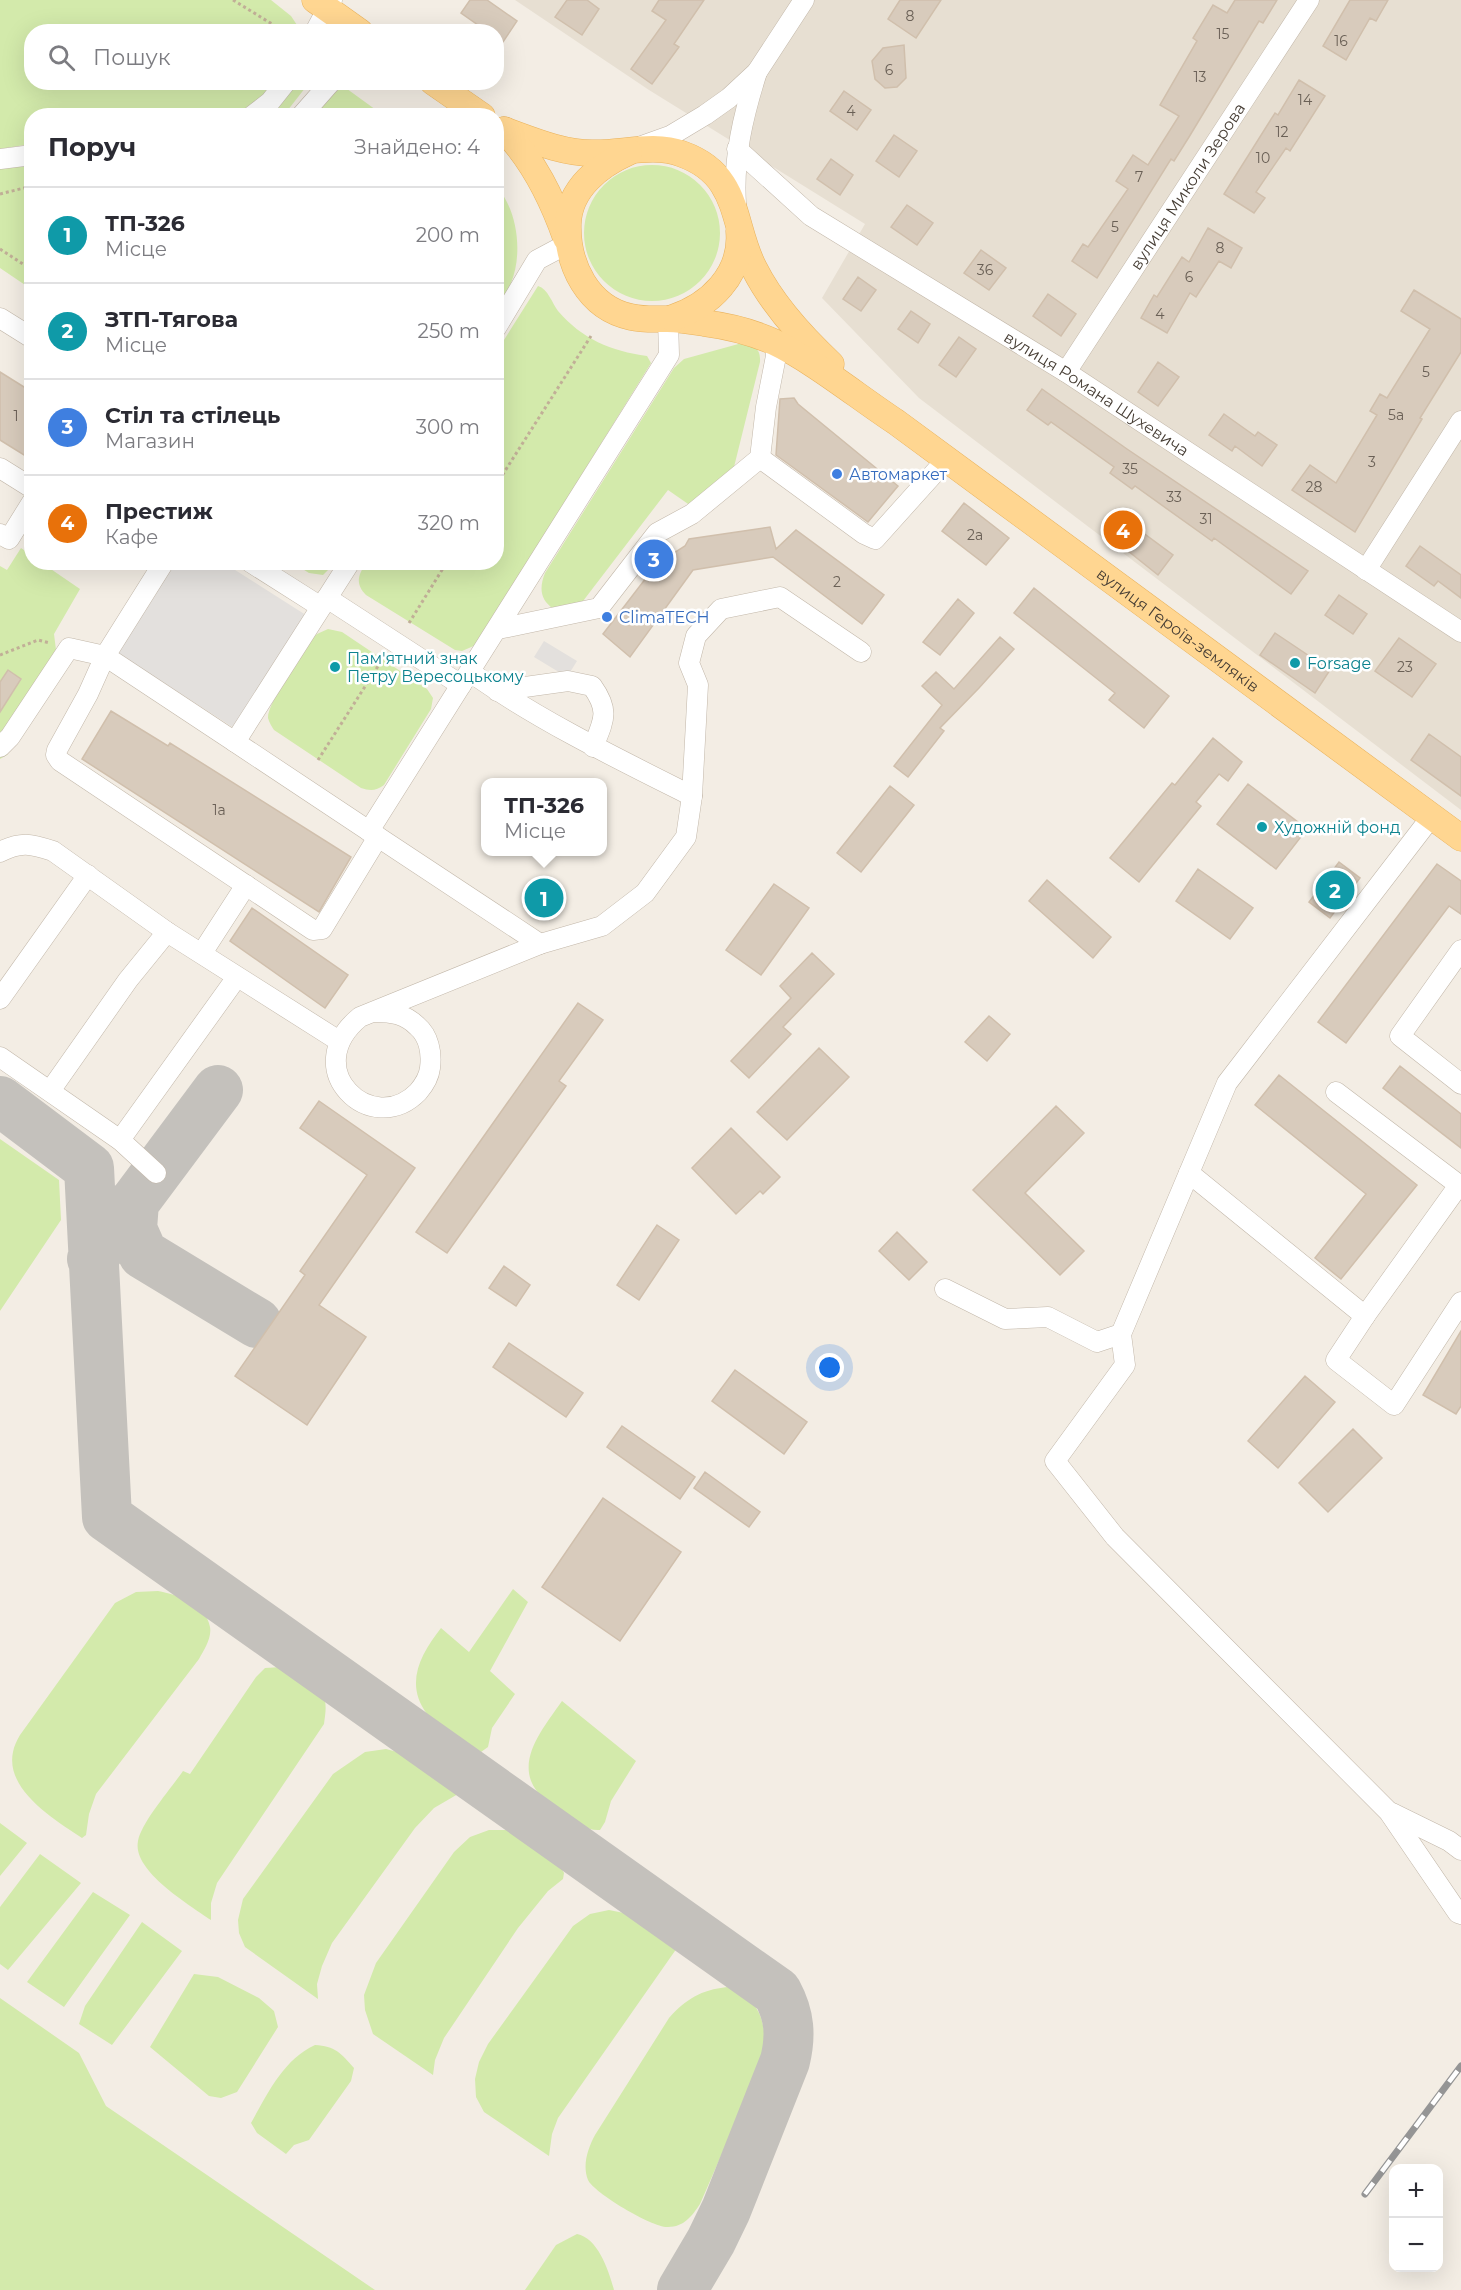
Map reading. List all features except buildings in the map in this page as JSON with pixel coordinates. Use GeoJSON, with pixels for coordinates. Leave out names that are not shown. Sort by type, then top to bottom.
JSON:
{"type":"FeatureCollection","features":[{"type":"Feature","properties":{"kind":"main road"},"geometry":{"type":"LineString","coordinates":[[324,3],[350,24]]}},
{"type":"Feature","properties":{"kind":"main road"},"geometry":{"type":"LineString","coordinates":[[445,90],[470,108]]}},
{"type":"Feature","properties":{"kind":"main road"},"geometry":{"type":"LineString","coordinates":[[504,129],[551,146],[590,153],[671,150],[697,160],[708,168],[726,189],[737,215],[744,247],[754,270],[789,321],[810,345],[896,422]]}},
{"type":"Feature","properties":{"kind":"main road"},"geometry":{"type":"LineString","coordinates":[[504,133],[536,170],[553,202],[572,263],[581,282],[594,297],[610,309],[628,317],[648,320],[668,319],[754,334],[775,343],[896,422]]}},
{"type":"Feature","properties":{"kind":"main road"},"geometry":{"type":"LineString","coordinates":[[567,244],[568,220],[582,187],[589,177],[607,162],[629,152]]}},
{"type":"Feature","properties":{"kind":"main road"},"geometry":{"type":"LineString","coordinates":[[668,319],[690,312],[710,299],[725,282],[735,261],[739,238],[737,215]]}},
{"type":"Feature","properties":{"kind":"main road","name":"вулиця Героїв-земляків"},"geometry":{"type":"LineString","coordinates":[[896,422],[1461,838]]}},
{"type":"Feature","properties":{"kind":"street"},"geometry":{"type":"LineString","coordinates":[[629,152],[670,136],[705,116],[757,72],[804,0]]}},
{"type":"Feature","properties":{"kind":"street","name":"вулиця Миколи Зерова"},"geometry":{"type":"LineString","coordinates":[[1066,372],[1309,0]]}},
{"type":"Feature","properties":{"kind":"street"},"geometry":{"type":"LineString","coordinates":[[317,24],[324,3]]}},
{"type":"Feature","properties":{"kind":"street"},"geometry":{"type":"LineString","coordinates":[[737,215],[734,181],[737,149],[757,72]]}},
{"type":"Feature","properties":{"kind":"street"},"geometry":{"type":"LineString","coordinates":[[262,108],[280,90]]}},
{"type":"Feature","properties":{"kind":"street"},"geometry":{"type":"LineString","coordinates":[[308,108],[325,90]]}},
{"type":"Feature","properties":{"kind":"street","name":"вулиця Романа Шухевича"},"geometry":{"type":"LineString","coordinates":[[737,149],[811,216],[1066,372],[1461,632]]}},
{"type":"Feature","properties":{"kind":"street"},"geometry":{"type":"LineString","coordinates":[[0,159],[24,156]]}},
{"type":"Feature","properties":{"kind":"street"},"geometry":{"type":"LineString","coordinates":[[504,315],[537,260],[567,244]]}},
{"type":"Feature","properties":{"kind":"street"},"geometry":{"type":"LineString","coordinates":[[0,318],[24,333]]}},
{"type":"Feature","properties":{"kind":"street"},"geometry":{"type":"LineString","coordinates":[[159,570],[105,656],[88,694],[57,750],[57,755],[60,761],[246,885],[317,931],[322,929],[374,834],[465,678],[669,355],[668,319]]}},
{"type":"Feature","properties":{"kind":"street"},"geometry":{"type":"LineString","coordinates":[[498,629],[599,608],[657,533],[693,514],[760,458],[766,407],[776,356],[775,343]]}},
{"type":"Feature","properties":{"kind":"street"},"geometry":{"type":"LineString","coordinates":[[1366,570],[1461,420]]}},
{"type":"Feature","properties":{"kind":"street"},"geometry":{"type":"LineString","coordinates":[[760,458],[864,534],[875,539],[946,460]]}},
{"type":"Feature","properties":{"kind":"street"},"geometry":{"type":"LineString","coordinates":[[0,468],[24,483]]}},
{"type":"Feature","properties":{"kind":"street"},"geometry":{"type":"LineString","coordinates":[[0,534],[9,539],[24,515]]}},
{"type":"Feature","properties":{"kind":"street"},"geometry":{"type":"LineString","coordinates":[[264,570],[465,678],[497,691],[593,747],[692,796]]}},
{"type":"Feature","properties":{"kind":"street"},"geometry":{"type":"LineString","coordinates":[[235,741],[345,570]]}},
{"type":"Feature","properties":{"kind":"street"},"geometry":{"type":"LineString","coordinates":[[375,1012],[391,1012],[406,1017],[419,1027],[428,1041],[431,1057],[430,1073],[423,1087],[412,1098],[398,1105],[383,1107],[367,1105],[343,1086],[337,1072],[336,1056],[339,1041],[347,1028],[360,1017],[540,944],[602,926],[645,893],[686,837],[692,796],[698,685],[689,663],[696,636],[721,609],[780,597],[861,652]]}},
{"type":"Feature","properties":{"kind":"street"},"geometry":{"type":"LineString","coordinates":[[0,747],[10,738],[69,648],[105,656],[540,944]]}},
{"type":"Feature","properties":{"kind":"street"},"geometry":{"type":"LineString","coordinates":[[497,691],[568,681],[592,686],[603,701],[602,724],[593,747]]}},
{"type":"Feature","properties":{"kind":"street"},"geometry":{"type":"LineString","coordinates":[[1432,816],[1227,1083],[1121,1334],[1125,1365],[1055,1461],[1115,1538],[1389,1812],[1458,1913],[1461,1914]]}},
{"type":"Feature","properties":{"kind":"street"},"geometry":{"type":"LineString","coordinates":[[0,852],[14,845],[31,844],[53,850],[167,932],[339,1041]]}},
{"type":"Feature","properties":{"kind":"street"},"geometry":{"type":"LineString","coordinates":[[0,999],[88,875]]}},
{"type":"Feature","properties":{"kind":"street"},"geometry":{"type":"LineString","coordinates":[[202,953],[246,885]]}},
{"type":"Feature","properties":{"kind":"street"},"geometry":{"type":"LineString","coordinates":[[50,1091],[128,980],[167,932]]}},
{"type":"Feature","properties":{"kind":"street"},"geometry":{"type":"LineString","coordinates":[[1461,950],[1400,1036],[1461,1084]]}},
{"type":"Feature","properties":{"kind":"street"},"geometry":{"type":"LineString","coordinates":[[120,1140],[237,977]]}},
{"type":"Feature","properties":{"kind":"street"},"geometry":{"type":"LineString","coordinates":[[0,1058],[120,1140],[156,1173]]}},
{"type":"Feature","properties":{"kind":"street"},"geometry":{"type":"LineString","coordinates":[[1336,1092],[1459,1185],[1336,1360],[1394,1405],[1461,1302]]}},
{"type":"Feature","properties":{"kind":"street"},"geometry":{"type":"LineString","coordinates":[[1189,1173],[1365,1316]]}},
{"type":"Feature","properties":{"kind":"street"},"geometry":{"type":"LineString","coordinates":[[945,1289],[1005,1319],[1048,1317],[1097,1342],[1121,1334]]}},
{"type":"Feature","properties":{"kind":"street"},"geometry":{"type":"LineString","coordinates":[[1389,1812],[1449,1841],[1461,1850]]}},
{"type":"Feature","properties":{"kind":"path"},"geometry":{"type":"LineString","coordinates":[[233,0],[272,24]]}},
{"type":"Feature","properties":{"kind":"path"},"geometry":{"type":"LineString","coordinates":[[0,194],[24,188]]}},
{"type":"Feature","properties":{"kind":"path"},"geometry":{"type":"LineString","coordinates":[[0,249],[24,265]]}},
{"type":"Feature","properties":{"kind":"path"},"geometry":{"type":"LineString","coordinates":[[504,472],[591,336]]}},
{"type":"Feature","properties":{"kind":"path"},"geometry":{"type":"LineString","coordinates":[[409,622],[442,570]]}},
{"type":"Feature","properties":{"kind":"path"},"geometry":{"type":"LineString","coordinates":[[0,655],[38,640],[69,648]]}},
{"type":"Feature","properties":{"kind":"path"},"geometry":{"type":"LineString","coordinates":[[318,760],[382,660]]}},
{"type":"Feature","properties":{"kind":"shaded area"},"geometry":{"type":"Polygon","coordinates":[[[515,0],[1461,0],[1461,810],[919,398],[822,298],[865,224],[649,90],[515,0]]]}},
{"type":"Feature","properties":{"kind":"shaded area"},"geometry":{"type":"Polygon","coordinates":[[[169,570],[235,570],[320,624],[248,737],[116,652],[169,570]]]}},
{"type":"Feature","properties":{"kind":"shaded area"},"geometry":{"type":"Polygon","coordinates":[[[544,641],[577,661],[567,677],[534,657],[544,641]]]}},
{"type":"Feature","properties":{"kind":"green space"},"geometry":{"type":"Polygon","coordinates":[[[0,0],[271,0],[291,16],[296,24],[24,24],[24,90],[270,90],[250,108],[24,108],[24,145],[0,149],[0,0]]]}},
{"type":"Feature","properties":{"kind":"green space"},"geometry":{"type":"Polygon","coordinates":[[[292,90],[304,90],[289,108],[278,108],[292,90]]]}},
{"type":"Feature","properties":{"kind":"green space"},"geometry":{"type":"Polygon","coordinates":[[[338,90],[349,90],[373,108],[320,108],[338,90]]]}},
{"type":"Feature","properties":{"kind":"green space"},"geometry":{"type":"Polygon","coordinates":[[[24,165],[24,284],[0,268],[0,169],[24,165]]]}},
{"type":"Feature","properties":{"kind":"green space"},"geometry":{"type":"Polygon","coordinates":[[[652,165],[678,170],[700,185],[715,207],[720,233],[715,259],[700,281],[678,296],[652,301],[626,296],[604,281],[589,259],[584,233],[589,207],[604,185],[626,170],[652,165]]]}},
{"type":"Feature","properties":{"kind":"green space"},"geometry":{"type":"Polygon","coordinates":[[[504,198],[514,220],[517,246],[515,271],[504,296],[504,198]]]}},
{"type":"Feature","properties":{"kind":"green space"},"geometry":{"type":"Polygon","coordinates":[[[538,286],[547,293],[567,321],[587,336],[621,351],[647,356],[651,363],[476,645],[462,651],[455,650],[366,595],[360,587],[360,575],[362,570],[504,570],[504,340],[538,286]]]}},
{"type":"Feature","properties":{"kind":"green space"},"geometry":{"type":"Polygon","coordinates":[[[742,343],[756,348],[760,362],[734,467],[691,506],[668,490],[580,605],[554,609],[543,598],[542,584],[545,573],[674,368],[684,359],[742,343]]]}},
{"type":"Feature","properties":{"kind":"green space"},"geometry":{"type":"Polygon","coordinates":[[[21,548],[24,550],[24,570],[52,570],[80,589],[54,634],[59,674],[7,755],[0,759],[0,566],[7,570],[21,548]]]}},
{"type":"Feature","properties":{"kind":"green space"},"geometry":{"type":"Polygon","coordinates":[[[304,570],[328,570],[323,575],[304,570]]]}},
{"type":"Feature","properties":{"kind":"green space"},"geometry":{"type":"Polygon","coordinates":[[[328,629],[342,632],[427,689],[433,698],[431,709],[384,785],[376,789],[361,788],[274,730],[268,718],[273,702],[311,639],[328,629]]]}},
{"type":"Feature","properties":{"kind":"green space"},"geometry":{"type":"Polygon","coordinates":[[[0,1139],[59,1180],[61,1220],[0,1311],[0,1139]]]}},
{"type":"Feature","properties":{"kind":"green space"},"geometry":{"type":"Polygon","coordinates":[[[513,1589],[528,1602],[490,1671],[515,1694],[492,1728],[488,1747],[481,1752],[427,1714],[417,1691],[418,1669],[427,1648],[441,1628],[469,1652],[513,1589]]]}},
{"type":"Feature","properties":{"kind":"green space"},"geometry":{"type":"Polygon","coordinates":[[[158,1591],[182,1598],[203,1612],[210,1627],[209,1640],[199,1659],[96,1794],[89,1814],[86,1835],[82,1838],[46,1813],[24,1791],[13,1766],[14,1748],[20,1735],[115,1603],[136,1592],[158,1591]]]}},
{"type":"Feature","properties":{"kind":"green space"},"geometry":{"type":"Polygon","coordinates":[[[282,1667],[304,1678],[322,1695],[326,1705],[324,1724],[217,1883],[211,1903],[211,1920],[164,1886],[144,1864],[139,1852],[140,1833],[183,1771],[190,1774],[256,1677],[265,1668],[282,1667]]]}},
{"type":"Feature","properties":{"kind":"green space"},"geometry":{"type":"Polygon","coordinates":[[[562,1701],[636,1761],[611,1801],[605,1822],[600,1830],[581,1825],[546,1801],[534,1787],[529,1774],[532,1749],[538,1736],[562,1701]]]}},
{"type":"Feature","properties":{"kind":"green space"},"geometry":{"type":"Polygon","coordinates":[[[386,1749],[401,1753],[458,1794],[434,1808],[415,1828],[332,1943],[317,1984],[318,1999],[245,1947],[239,1933],[238,1920],[243,1899],[333,1774],[365,1752],[386,1749]]]}},
{"type":"Feature","properties":{"kind":"green space"},"geometry":{"type":"Polygon","coordinates":[[[0,1823],[27,1843],[0,1876],[0,1823]]]}},
{"type":"Feature","properties":{"kind":"green space"},"geometry":{"type":"Polygon","coordinates":[[[489,1830],[521,1833],[557,1859],[564,1873],[563,1879],[548,1891],[518,1928],[444,2038],[435,2060],[433,2075],[373,2034],[365,2010],[364,1995],[376,1963],[454,1852],[470,1837],[489,1830]]]}},
{"type":"Feature","properties":{"kind":"green space"},"geometry":{"type":"Polygon","coordinates":[[[40,1854],[81,1883],[8,1970],[0,1964],[0,1907],[40,1854]]]}},
{"type":"Feature","properties":{"kind":"green space"},"geometry":{"type":"Polygon","coordinates":[[[93,1892],[130,1915],[64,2007],[27,1982],[93,1892]]]}},
{"type":"Feature","properties":{"kind":"green space"},"geometry":{"type":"Polygon","coordinates":[[[609,1910],[629,1914],[677,1948],[558,2118],[552,2134],[549,2156],[484,2112],[476,2097],[475,2079],[479,2062],[488,2044],[573,1926],[590,1914],[609,1910]]]}},
{"type":"Feature","properties":{"kind":"green space"},"geometry":{"type":"Polygon","coordinates":[[[142,1922],[182,1951],[112,2045],[79,2024],[85,2006],[142,1922]]]}},
{"type":"Feature","properties":{"kind":"green space"},"geometry":{"type":"Polygon","coordinates":[[[194,1974],[218,1977],[259,1998],[274,2011],[278,2027],[237,2092],[221,2098],[209,2096],[150,2047],[194,1974]]]}},
{"type":"Feature","properties":{"kind":"green space"},"geometry":{"type":"Polygon","coordinates":[[[727,1987],[747,1998],[759,2013],[764,2032],[765,2055],[700,2204],[691,2217],[683,2223],[674,2227],[661,2226],[625,2209],[593,2186],[586,2174],[588,2151],[595,2135],[669,2018],[695,1996],[709,1990],[727,1987]]]}},
{"type":"Feature","properties":{"kind":"green space"},"geometry":{"type":"Polygon","coordinates":[[[0,1998],[79,2053],[106,2106],[375,2290],[0,2290],[0,1998]]]}},
{"type":"Feature","properties":{"kind":"green space"},"geometry":{"type":"Polygon","coordinates":[[[315,2045],[333,2049],[345,2058],[354,2068],[351,2081],[309,2140],[294,2145],[286,2154],[257,2133],[251,2123],[285,2068],[304,2051],[315,2045]]]}},
{"type":"Feature","properties":{"kind":"green space"},"geometry":{"type":"Polygon","coordinates":[[[577,2234],[597,2248],[606,2265],[614,2290],[525,2290],[556,2245],[577,2234]]]}},
{"type":"Feature","properties":{"kind":"taxiway"},"geometry":{"type":"LineString","coordinates":[[92,1259],[218,1090]]}},
{"type":"Feature","properties":{"kind":"taxiway"},"geometry":{"type":"LineString","coordinates":[[0,1101],[89,1168],[107,1517],[777,1992],[785,2009],[788,2026],[785,2061],[726,2210],[682,2290]]}},
{"type":"Feature","properties":{"kind":"taxiway"},"geometry":{"type":"LineString","coordinates":[[134,1202],[132,1229],[143,1254],[257,1323]]}},
{"type":"Feature","properties":{"kind":"railway"},"geometry":{"type":"LineString","coordinates":[[1365,2194],[1461,2066]]}},
{"type":"Feature","properties":{"kind":"place","name":"Автомаркет"},"geometry":{"type":"Point","coordinates":[837,474]}},
{"type":"Feature","properties":{"kind":"place","name":"Престиж"},"geometry":{"type":"Point","coordinates":[1123,530]}},
{"type":"Feature","properties":{"kind":"place","name":"Стіл та стілець"},"geometry":{"type":"Point","coordinates":[654,559]}},
{"type":"Feature","properties":{"kind":"place","name":"ClimaTECH"},"geometry":{"type":"Point","coordinates":[607,617]}},
{"type":"Feature","properties":{"kind":"place","name":"Forsage"},"geometry":{"type":"Point","coordinates":[1295,663]}},
{"type":"Feature","properties":{"kind":"place","name":"Пам'ятний знак Петру Вересоцькому"},"geometry":{"type":"Point","coordinates":[335,667]}},
{"type":"Feature","properties":{"kind":"place","name":"Художній фонд"},"geometry":{"type":"Point","coordinates":[1262,827]}},
{"type":"Feature","properties":{"kind":"place","name":"ЗТП-Тягова"},"geometry":{"type":"Point","coordinates":[1335,890]}},
{"type":"Feature","properties":{"kind":"place","name":"ТП-326"},"geometry":{"type":"Point","coordinates":[544,898]}}]}
